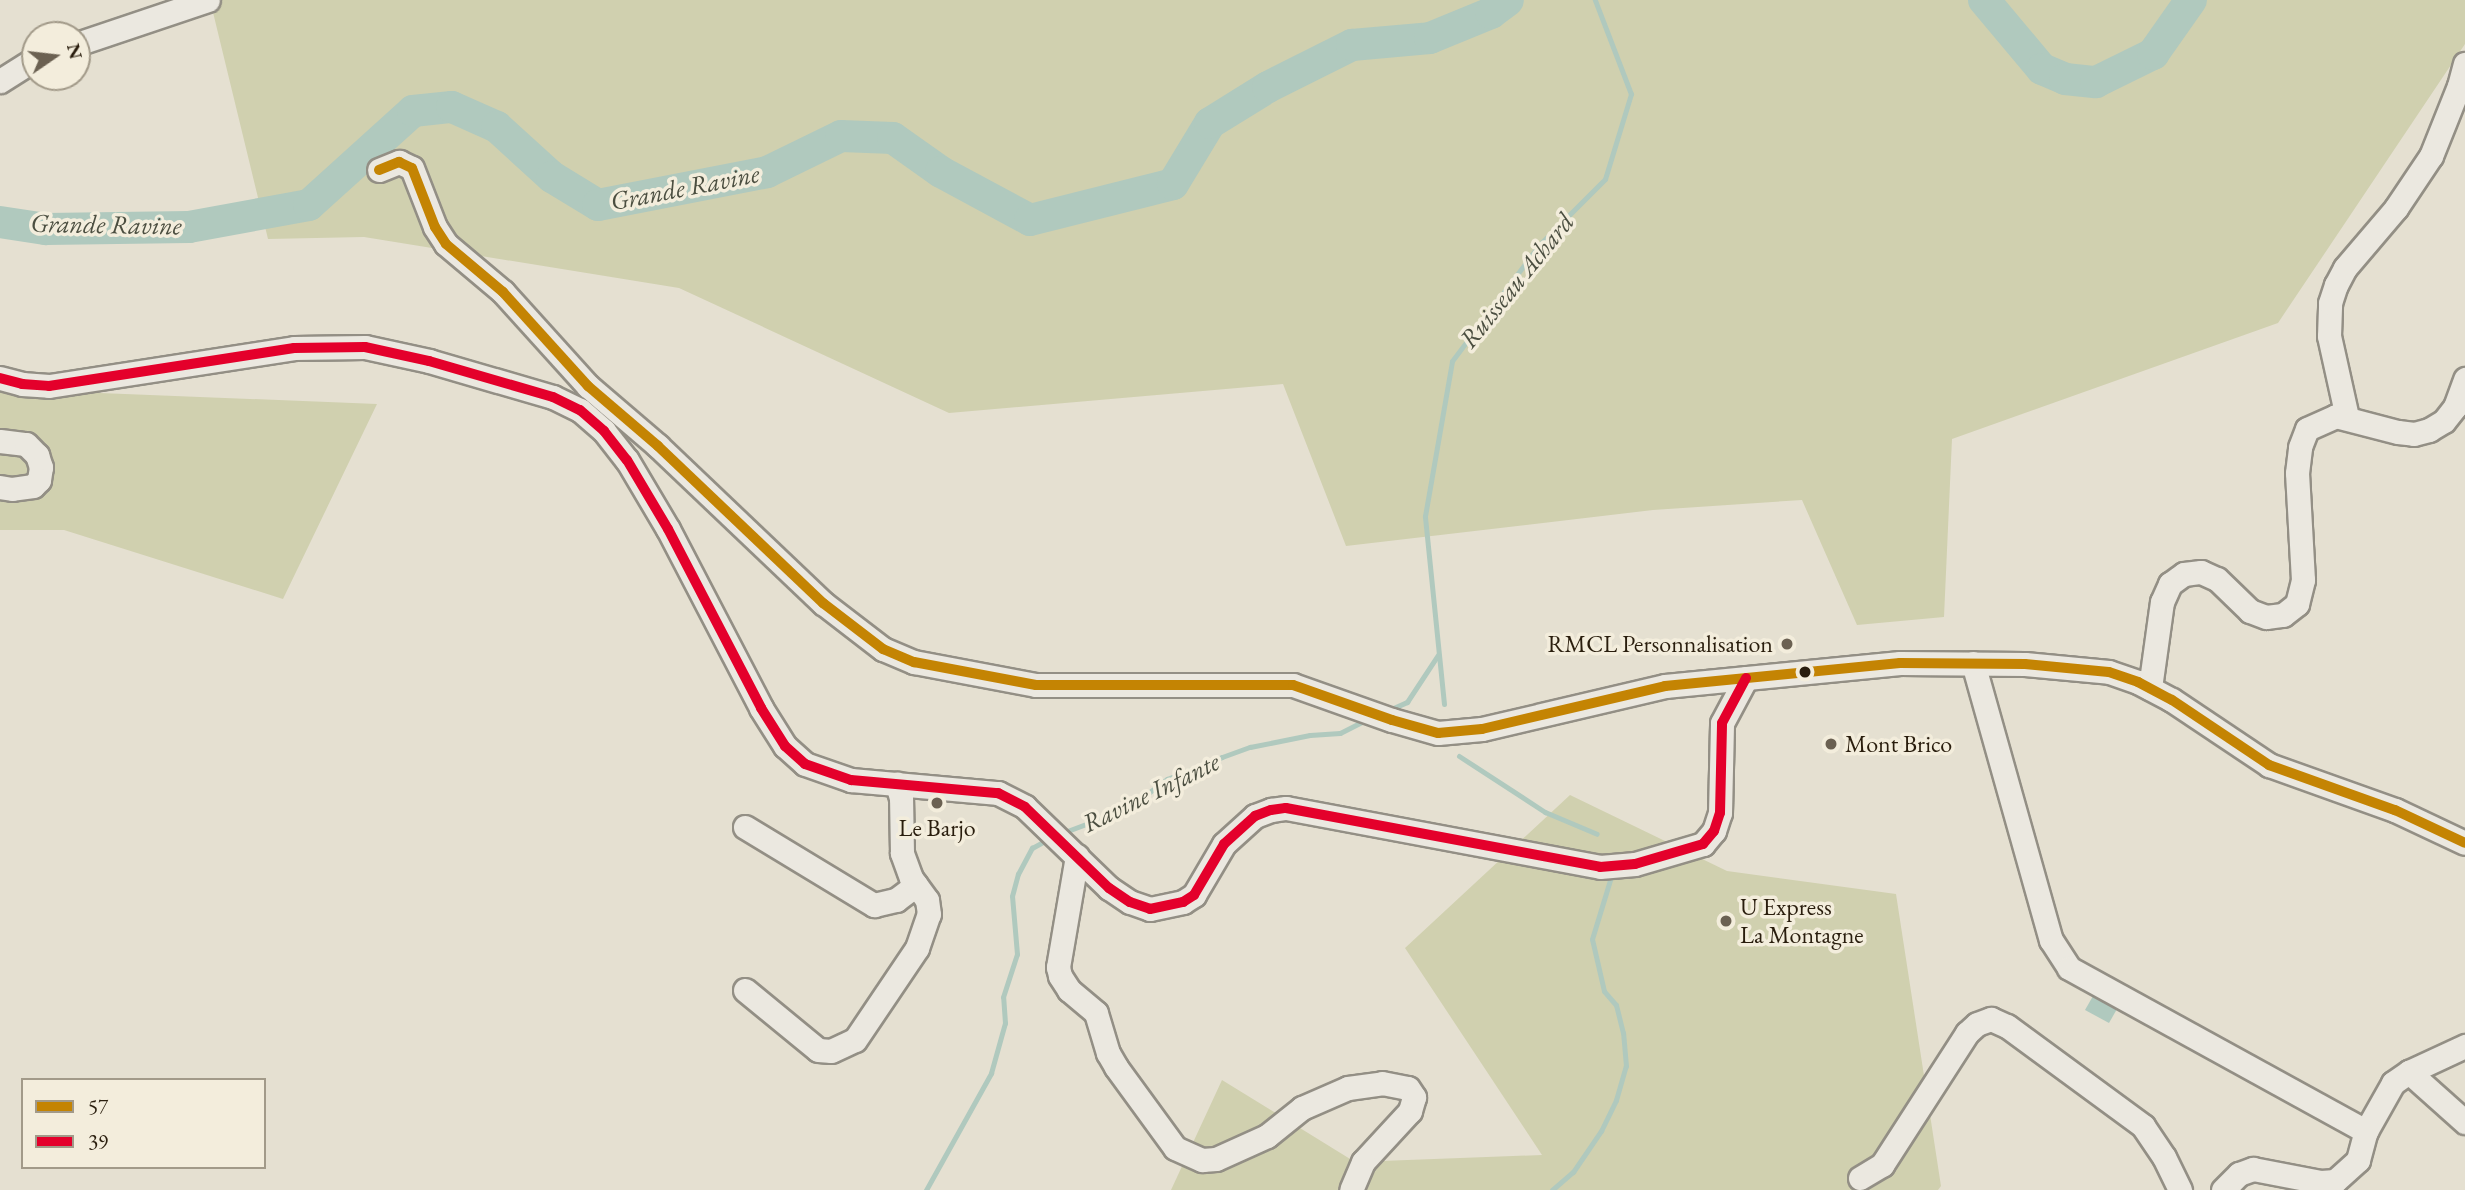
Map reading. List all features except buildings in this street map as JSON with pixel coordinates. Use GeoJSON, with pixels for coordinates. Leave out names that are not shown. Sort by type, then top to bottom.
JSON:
{"type":"FeatureCollection","features":[{"type":"Feature","properties":{"kind":"street"},"geometry":{"type":"LineString","coordinates":[[91,39],[208,0]]}},
{"type":"Feature","properties":{"kind":"street"},"geometry":{"type":"LineString","coordinates":[[2347,417],[2329,336],[2333,294],[2346,268],[2396,208],[2431,156],[2465,64]]}},
{"type":"Feature","properties":{"kind":"street"},"geometry":{"type":"LineString","coordinates":[[0,81],[21,68]]}},
{"type":"Feature","properties":{"kind":"street"},"geometry":{"type":"LineString","coordinates":[[379,170],[399,162],[412,168],[435,227],[446,244],[503,292],[588,386],[657,446],[823,603],[883,649],[914,662],[1036,685],[1293,685],[1392,720],[1438,733],[1482,729],[1665,686],[1900,663],[2025,664],[2109,672],[2150,688],[2269,765],[2395,810],[2465,843]]}},
{"type":"Feature","properties":{"kind":"street"},"geometry":{"type":"LineString","coordinates":[[0,378],[22,384],[49,386],[294,348],[365,347],[553,397],[580,410],[604,431],[642,483],[693,575],[741,674],[785,746],[805,764],[851,780],[998,793],[1025,807],[1109,888],[1130,902],[1150,909],[1183,902],[1195,895],[1224,844],[1238,828],[1255,816],[1286,808],[1600,867],[1635,864],[1703,844],[1714,831],[1720,813],[1722,723],[1746,678]]}},
{"type":"Feature","properties":{"kind":"street"},"geometry":{"type":"LineString","coordinates":[[2150,688],[2162,601],[2170,584],[2184,574],[2201,572],[2217,579],[2250,611],[2266,617],[2283,615],[2297,604],[2304,580],[2297,473],[2300,447],[2307,429],[2336,416],[2414,434],[2429,430],[2460,406],[2465,379]]}},
{"type":"Feature","properties":{"kind":"street"},"geometry":{"type":"LineString","coordinates":[[604,431],[657,446]]}},
{"type":"Feature","properties":{"kind":"street"},"geometry":{"type":"LineString","coordinates":[[0,441],[26,444],[37,455],[41,467],[39,480],[33,486],[12,489],[0,487]]}},
{"type":"Feature","properties":{"kind":"street"},"geometry":{"type":"LineString","coordinates":[[642,483],[637,460],[640,453],[657,446]]}},
{"type":"Feature","properties":{"kind":"street"},"geometry":{"type":"LineString","coordinates":[[1973,663],[2051,940],[2069,968],[2366,1131]]}},
{"type":"Feature","properties":{"kind":"street"},"geometry":{"type":"LineString","coordinates":[[745,990],[818,1050],[831,1051],[855,1040],[917,948],[929,915],[927,900],[916,885],[901,853],[901,798],[897,784]]}},
{"type":"Feature","properties":{"kind":"street"},"geometry":{"type":"LineString","coordinates":[[745,827],[874,905],[884,905],[897,900],[916,885]]}},
{"type":"Feature","properties":{"kind":"street"},"geometry":{"type":"LineString","coordinates":[[1077,856],[1058,967],[1059,976],[1069,990],[1096,1013],[1115,1067],[1175,1148],[1202,1160],[1216,1159],[1266,1136],[1302,1108],[1348,1088],[1382,1083],[1408,1088],[1414,1097],[1410,1111],[1363,1162],[1351,1190]]}},
{"type":"Feature","properties":{"kind":"street"},"geometry":{"type":"LineString","coordinates":[[1860,1178],[1882,1165],[1967,1033],[1977,1024],[1991,1019],[2028,1041],[2143,1126],[2164,1157],[2180,1190]]}},
{"type":"Feature","properties":{"kind":"street"},"geometry":{"type":"LineString","coordinates":[[2223,1190],[2239,1174],[2253,1169],[2323,1186],[2347,1174],[2358,1160],[2366,1131],[2393,1083],[2409,1072],[2465,1045]]}},
{"type":"Feature","properties":{"kind":"street"},"geometry":{"type":"LineString","coordinates":[[2409,1072],[2465,1122]]}},
{"type":"Feature","properties":{"kind":"shaded area"},"geometry":{"type":"Polygon","coordinates":[[[210,0],[2465,0],[2465,44],[2278,323],[1952,439],[1944,617],[1857,625],[1802,500],[1653,510],[1346,546],[1283,384],[949,413],[679,288],[364,237],[268,239],[210,0]]]}},
{"type":"Feature","properties":{"kind":"shaded area"},"geometry":{"type":"Polygon","coordinates":[[[0,389],[377,404],[283,599],[64,530],[0,530],[0,389]]]}},
{"type":"Feature","properties":{"kind":"shaded area"},"geometry":{"type":"Polygon","coordinates":[[[1570,795],[1727,871],[1896,894],[1941,1186],[1938,1190],[1171,1190],[1222,1080],[1355,1162],[1542,1155],[1405,948],[1570,795]]]}},
{"type":"Feature","properties":{"kind":"shaded area"},"geometry":{"type":"Polygon","coordinates":[[[2093,996],[2117,1009],[2109,1023],[2085,1010],[2093,996]]]}},
{"type":"Feature","properties":{"kind":"waterway","name":"Grande Ravine"},"geometry":{"type":"LineString","coordinates":[[0,222],[46,229],[189,227],[309,205],[413,111],[452,107],[497,127],[552,177],[598,205],[767,172],[841,136],[893,138],[941,172],[1030,220],[1173,184],[1210,123],[1268,87],[1352,45],[1430,38],[1491,13],[1508,0]]}},
{"type":"Feature","properties":{"kind":"waterway","name":"Ruisseau Achard"},"geometry":{"type":"LineString","coordinates":[[1444,704],[1425,516],[1452,361],[1540,244],[1605,179],[1631,94],[1595,0]]}},
{"type":"Feature","properties":{"kind":"waterway","name":"Grande Ravine"},"geometry":{"type":"LineString","coordinates":[[1984,0],[2042,69],[2065,79],[2096,82],[2153,54],[2191,0]]}},
{"type":"Feature","properties":{"kind":"waterway","name":"Ravine Infante"},"geometry":{"type":"LineString","coordinates":[[1389,710],[1407,702],[1438,655]]}},
{"type":"Feature","properties":{"kind":"waterway","name":"Ravine Infante"},"geometry":{"type":"LineString","coordinates":[[1062,833],[1110,815],[1139,800],[1167,779],[1222,757],[1250,747],[1310,735],[1340,733],[1368,719]]}},
{"type":"Feature","properties":{"kind":"waterway","name":"Ruisseau Achard"},"geometry":{"type":"LineString","coordinates":[[1459,756],[1545,812],[1597,834]]}},
{"type":"Feature","properties":{"kind":"waterway","name":"Ravine Infante"},"geometry":{"type":"LineString","coordinates":[[926,1190],[991,1073],[1005,1023],[1003,997],[1017,954],[1012,896],[1018,874],[1032,848],[1050,838]]}},
{"type":"Feature","properties":{"kind":"waterway","name":"Ruisseau Achard"},"geometry":{"type":"LineString","coordinates":[[1552,1190],[1573,1172],[1601,1131],[1616,1100],[1626,1066],[1623,1033],[1616,1005],[1604,991],[1592,939],[1611,877]]}},
{"type":"Feature","properties":{"kind":"transit line","name":"57"},"geometry":{"type":"LineString","coordinates":[[379,170],[399,162],[412,168],[435,227],[446,244],[503,292],[588,386],[658,446],[823,603],[883,649],[914,662],[1036,685],[1293,685],[1392,720],[1438,733],[1482,729],[1665,686],[1900,663],[2025,664],[2109,672],[2138,682],[2172,700],[2269,765],[2395,810],[2465,843]]}},
{"type":"Feature","properties":{"kind":"transit line","name":"39"},"geometry":{"type":"LineString","coordinates":[[0,378],[22,384],[49,386],[294,348],[365,347],[429,361],[553,397],[580,410],[604,431],[627,460],[668,529],[761,708],[785,746],[805,764],[851,780],[998,793],[1025,807],[1109,888],[1130,902],[1150,909],[1183,902],[1194,895],[1224,844],[1255,816],[1286,808],[1600,867],[1635,864],[1703,844],[1714,831],[1720,813],[1722,723],[1746,678]]}},
{"type":"Feature","properties":{"kind":"place","name":"RMCL Personnalisation"},"geometry":{"type":"Point","coordinates":[1787,644]}},
{"type":"Feature","properties":{"kind":"place","name":"Mont Brico"},"geometry":{"type":"Point","coordinates":[1831,744]}},
{"type":"Feature","properties":{"kind":"place","name":"Le Barjo"},"geometry":{"type":"Point","coordinates":[937,803]}},
{"type":"Feature","properties":{"kind":"place","name":"U Express La Montagne"},"geometry":{"type":"Point","coordinates":[1726,921]}}]}
